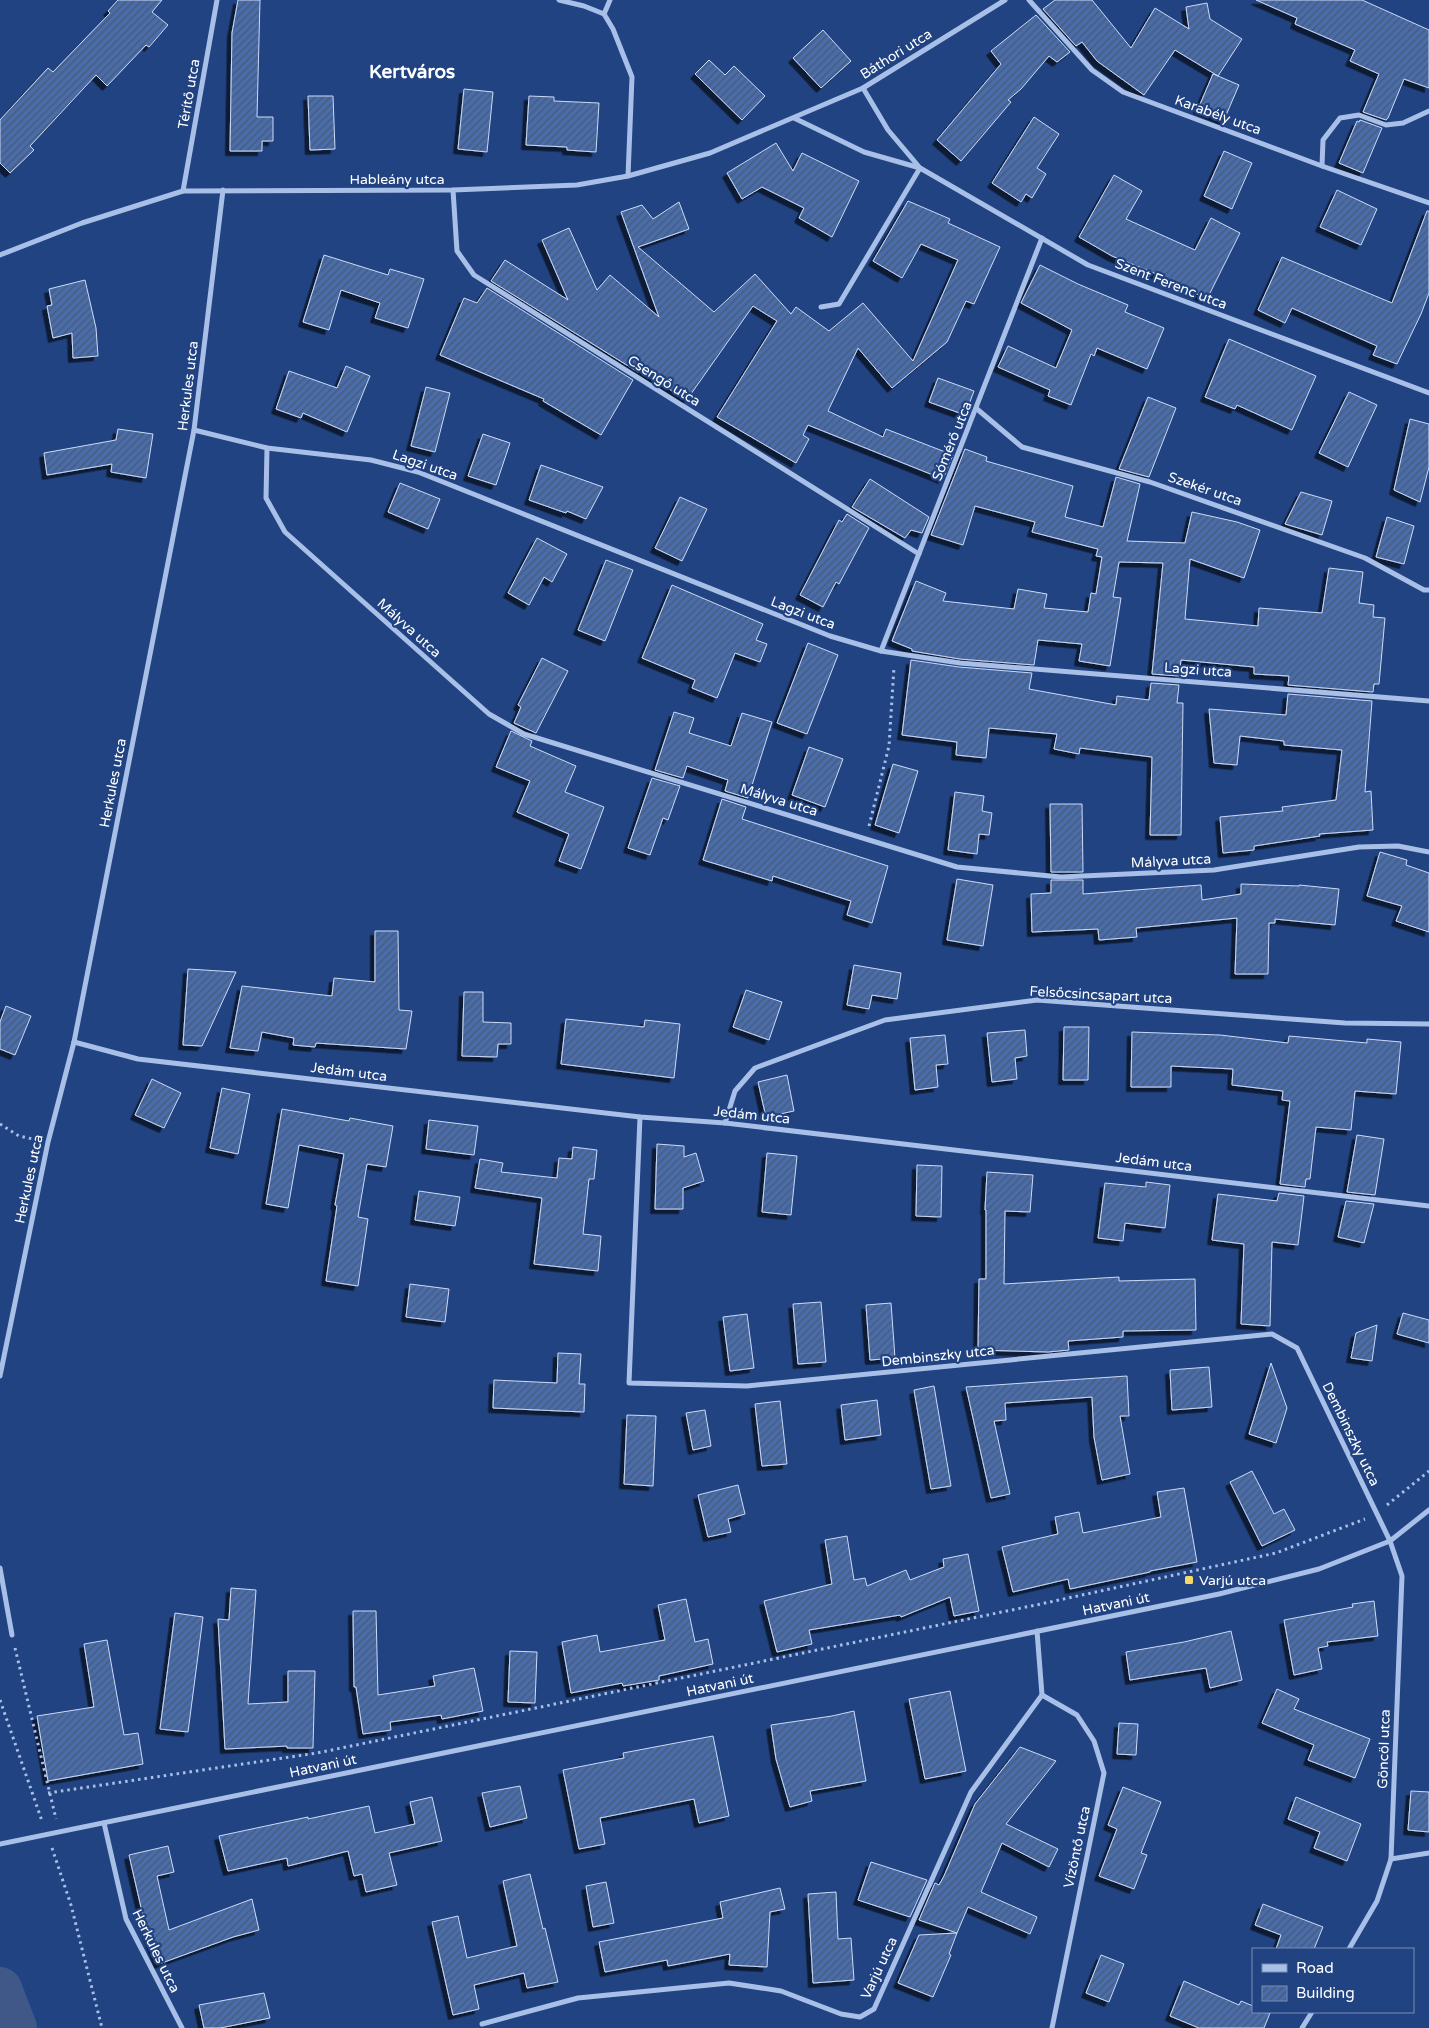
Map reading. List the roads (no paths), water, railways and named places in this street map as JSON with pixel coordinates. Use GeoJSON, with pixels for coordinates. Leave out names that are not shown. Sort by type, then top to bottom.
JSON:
{"type":"FeatureCollection","features":[{"type":"Feature","properties":{"kind":"street","name":"Térítő utca"},"geometry":{"type":"LineString","coordinates":[[183,192],[217,0]]}},
{"type":"Feature","properties":{"kind":"street"},"geometry":{"type":"LineString","coordinates":[[559,0],[584,6],[604,14],[613,29],[632,77],[628,176]]}},
{"type":"Feature","properties":{"kind":"street"},"geometry":{"type":"LineString","coordinates":[[604,14],[610,0]]}},
{"type":"Feature","properties":{"kind":"street","name":"Báthori utca"},"geometry":{"type":"LineString","coordinates":[[794,118],[863,88],[1006,0]]}},
{"type":"Feature","properties":{"kind":"street","name":"Karabély utca"},"geometry":{"type":"LineString","coordinates":[[1029,0],[1092,70],[1123,92],[1322,166],[1429,203]]}},
{"type":"Feature","properties":{"kind":"street","name":"Szent Ferenc utca"},"geometry":{"type":"LineString","coordinates":[[863,88],[888,130],[920,168]]}},
{"type":"Feature","properties":{"kind":"street"},"geometry":{"type":"LineString","coordinates":[[1322,166],[1323,140],[1340,118],[1359,116],[1386,125],[1403,123],[1429,111]]}},
{"type":"Feature","properties":{"kind":"street","name":"Hableány utca"},"geometry":{"type":"LineString","coordinates":[[0,255],[82,223],[183,192],[223,190],[453,190],[577,185],[628,176],[710,153],[794,118]]}},
{"type":"Feature","properties":{"kind":"street","name":"Szent Ferenc utca"},"geometry":{"type":"LineString","coordinates":[[794,118],[864,152],[920,168],[1088,265],[1429,393]]}},
{"type":"Feature","properties":{"kind":"street"},"geometry":{"type":"LineString","coordinates":[[821,306],[839,304],[920,168]]}},
{"type":"Feature","properties":{"kind":"street","name":"Herkules utca"},"geometry":{"type":"LineString","coordinates":[[0,1376],[48,1142],[74,1042],[194,430],[223,190]]}},
{"type":"Feature","properties":{"kind":"street","name":"Csengő utca"},"geometry":{"type":"LineString","coordinates":[[453,190],[457,251],[474,275],[919,554]]}},
{"type":"Feature","properties":{"kind":"street","name":"Sómérő utca"},"geometry":{"type":"LineString","coordinates":[[881,651],[977,409],[1042,238]]}},
{"type":"Feature","properties":{"kind":"street","name":"Szekér utca"},"geometry":{"type":"LineString","coordinates":[[977,409],[1022,447],[1150,482],[1365,558],[1424,590],[1429,590]]}},
{"type":"Feature","properties":{"kind":"street","name":"Lagzi utca"},"geometry":{"type":"LineString","coordinates":[[194,430],[267,448],[370,460],[418,472],[830,636],[881,651],[960,663],[1429,701]]}},
{"type":"Feature","properties":{"kind":"street","name":"Mályva utca"},"geometry":{"type":"LineString","coordinates":[[267,448],[266,498],[285,532],[489,714],[524,734],[957,867],[1061,878],[1214,870],[1359,847],[1398,846],[1429,852]]}},
{"type":"Feature","properties":{"kind":"street","name":"Felsőcsincsapart utca"},"geometry":{"type":"LineString","coordinates":[[725,1123],[735,1091],[755,1068],[886,1020],[1037,1000],[1345,1023],[1429,1024]]}},
{"type":"Feature","properties":{"kind":"street","name":"Jedám utca"},"geometry":{"type":"LineString","coordinates":[[74,1042],[138,1059],[640,1117],[725,1123],[1429,1206]]}},
{"type":"Feature","properties":{"kind":"street","name":"Dembinszky utca"},"geometry":{"type":"LineString","coordinates":[[640,1117],[629,1383],[747,1386],[1272,1334],[1297,1348],[1390,1541]]}},
{"type":"Feature","properties":{"kind":"street","name":"Hatvani út"},"geometry":{"type":"LineString","coordinates":[[0,1844],[1219,1594],[1310,1571],[1390,1541],[1429,1510]]}},
{"type":"Feature","properties":{"kind":"street","name":"Göncöl utca"},"geometry":{"type":"LineString","coordinates":[[1350,1948],[1377,1901],[1390,1859],[1402,1576],[1390,1541]]}},
{"type":"Feature","properties":{"kind":"street"},"geometry":{"type":"LineString","coordinates":[[0,1568],[12,1635]]}},
{"type":"Feature","properties":{"kind":"street"},"geometry":{"type":"LineString","coordinates":[[1037,1631],[1042,1694]]}},
{"type":"Feature","properties":{"kind":"street","name":"Varjú utca"},"geometry":{"type":"LineString","coordinates":[[482,2024],[578,1998],[729,1983],[781,1991],[841,2014],[860,2017],[874,2009],[971,1792],[1042,1694]]}},
{"type":"Feature","properties":{"kind":"street","name":"Vízöntő utca"},"geometry":{"type":"LineString","coordinates":[[1042,1694],[1077,1715],[1094,1741],[1104,1773],[1052,2028]]}},
{"type":"Feature","properties":{"kind":"street","name":"Herkules utca"},"geometry":{"type":"LineString","coordinates":[[104,1823],[126,1919],[182,2028]]}},
{"type":"Feature","properties":{"kind":"street"},"geometry":{"type":"LineString","coordinates":[[1390,1859],[1429,1853]]}},
{"type":"Feature","properties":{"kind":"street"},"geometry":{"type":"LineString","coordinates":[[1302,2028],[1311,2013]]}},
{"type":"Feature","properties":{"kind":"waterway"},"geometry":{"type":"LineString","coordinates":[[0,1989],[15,2028]]}},
{"type":"Feature","properties":{"kind":"place","name":"Varjú utca"},"geometry":{"type":"Point","coordinates":[1189,1580]}},
{"type":"Feature","properties":{"kind":"district","name":"Kertváros"},"geometry":{"type":"Point","coordinates":[412,72]}}]}
